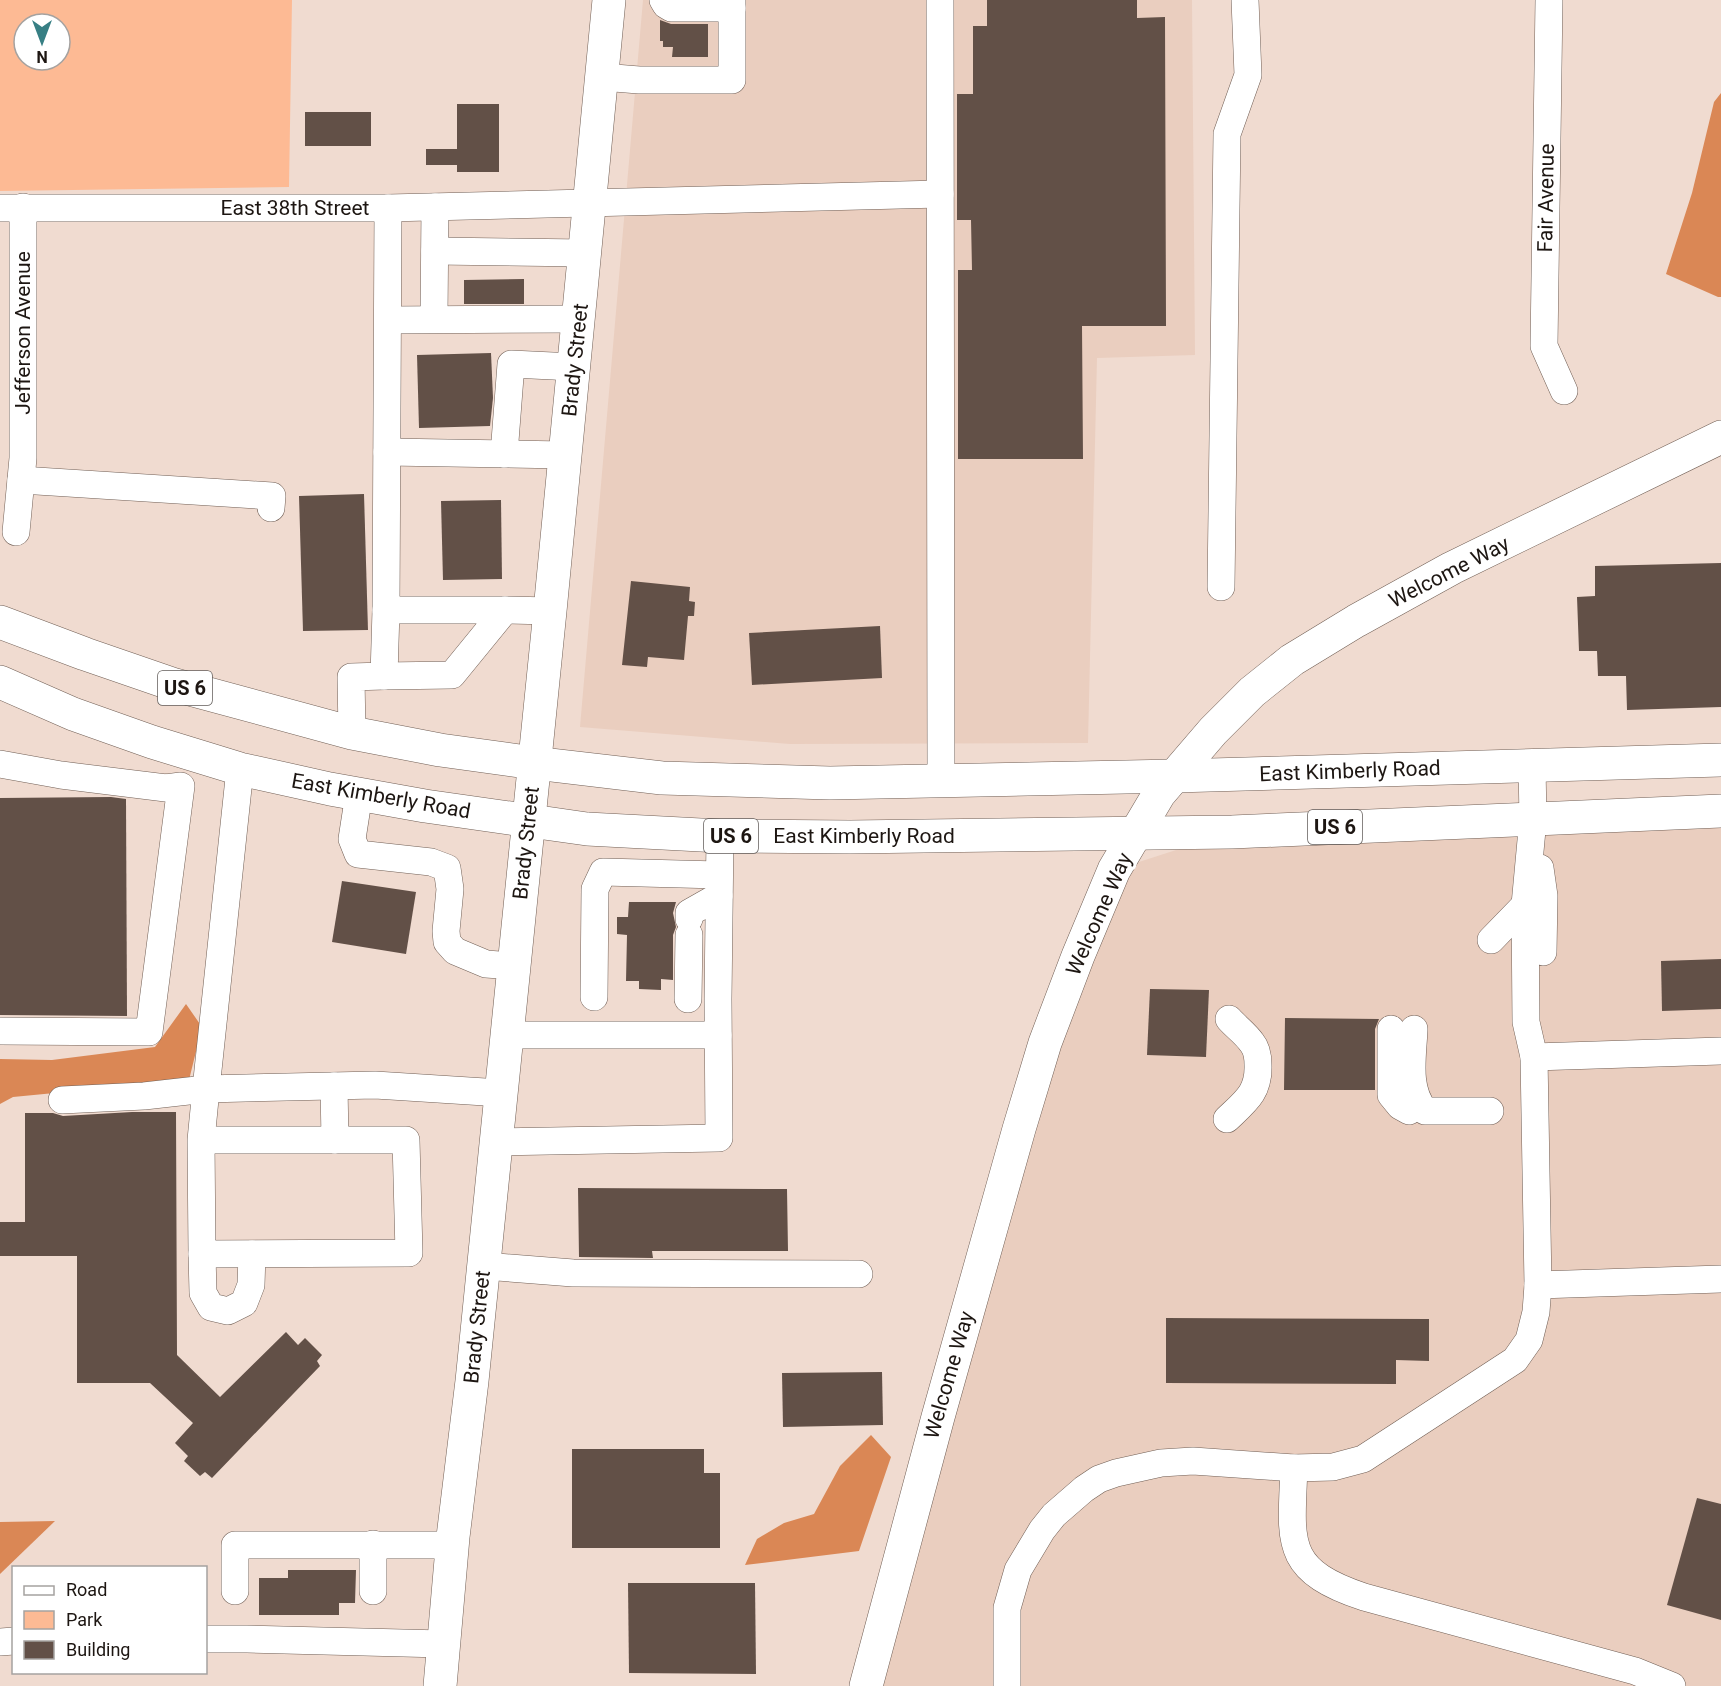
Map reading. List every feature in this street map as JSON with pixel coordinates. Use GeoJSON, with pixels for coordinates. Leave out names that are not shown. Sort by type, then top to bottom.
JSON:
{"type":"FeatureCollection","features":[{"type":"Feature","properties":{"kind":"main road","name":"Brady Street"},"geometry":{"type":"LineString","coordinates":[[440,1686],[452,1545],[472,1381],[550,611],[609,0]]}},
{"type":"Feature","properties":{"kind":"main road","name":"Welcome Way"},"geometry":{"type":"LineString","coordinates":[[866,1686],[931,1439],[1045,1043],[1114,870],[1159,795],[1213,731],[1252,692],[1301,655],[1356,621],[1452,568],[1721,437]]}},
{"type":"Feature","properties":{"kind":"main road","name":"East Kimberly Road"},"geometry":{"type":"LineString","coordinates":[[0,622],[175,685],[352,733],[440,750],[662,777],[830,783],[1532,766]]}},
{"type":"Feature","properties":{"kind":"main road","name":"East Kimberly Road"},"geometry":{"type":"LineString","coordinates":[[0,682],[73,714],[152,742],[240,769],[358,795],[587,829],[720,836],[850,837],[1232,832],[1533,819]]}},
{"type":"Feature","properties":{"kind":"main road","name":"US 6"},"geometry":{"type":"LineString","coordinates":[[1532,766],[1721,760]]}},
{"type":"Feature","properties":{"kind":"main road","name":"US 6"},"geometry":{"type":"LineString","coordinates":[[1533,819],[1721,811]]}},
{"type":"Feature","properties":{"kind":"street"},"geometry":{"type":"LineString","coordinates":[[602,77],[639,80],[732,80],[732,4],[671,8],[663,0]]}},
{"type":"Feature","properties":{"kind":"street"},"geometry":{"type":"LineString","coordinates":[[940,0],[941,781]]}},
{"type":"Feature","properties":{"kind":"street"},"geometry":{"type":"LineString","coordinates":[[1221,587],[1227,134],[1248,75],[1245,0]]}},
{"type":"Feature","properties":{"kind":"street","name":"Fair Avenue"},"geometry":{"type":"LineString","coordinates":[[1549,0],[1544,346],[1564,391]]}},
{"type":"Feature","properties":{"kind":"street","name":"East 38th Street"},"geometry":{"type":"LineString","coordinates":[[12,207],[388,208],[940,194]]}},
{"type":"Feature","properties":{"kind":"street","name":"Jefferson Avenue"},"geometry":{"type":"LineString","coordinates":[[12,207],[16,532]]}},
{"type":"Feature","properties":{"kind":"street"},"geometry":{"type":"LineString","coordinates":[[434,319],[435,207]]}},
{"type":"Feature","properties":{"kind":"street"},"geometry":{"type":"LineString","coordinates":[[384,676],[388,208]]}},
{"type":"Feature","properties":{"kind":"street"},"geometry":{"type":"LineString","coordinates":[[435,251],[585,253]]}},
{"type":"Feature","properties":{"kind":"street"},"geometry":{"type":"LineString","coordinates":[[388,320],[579,319]]}},
{"type":"Feature","properties":{"kind":"street"},"geometry":{"type":"LineString","coordinates":[[504,454],[511,364],[574,367]]}},
{"type":"Feature","properties":{"kind":"street"},"geometry":{"type":"LineString","coordinates":[[387,452],[565,455]]}},
{"type":"Feature","properties":{"kind":"street"},"geometry":{"type":"LineString","coordinates":[[14,465],[272,495],[271,508]]}},
{"type":"Feature","properties":{"kind":"street"},"geometry":{"type":"LineString","coordinates":[[386,610],[550,611]]}},
{"type":"Feature","properties":{"kind":"street"},"geometry":{"type":"LineString","coordinates":[[352,733],[351,677],[452,675],[505,610]]}},
{"type":"Feature","properties":{"kind":"street"},"geometry":{"type":"LineString","coordinates":[[0,764],[61,775],[166,788],[181,786],[149,1032],[0,1031]]}},
{"type":"Feature","properties":{"kind":"street"},"geometry":{"type":"LineString","coordinates":[[1007,1686],[1007,1608],[1018,1569],[1054,1515],[1099,1479],[1136,1467],[1161,1463],[1193,1461],[1294,1468],[1333,1467],[1363,1459],[1515,1360],[1529,1340],[1536,1312],[1539,1285],[1534,1057],[1526,1023],[1525,905],[1533,819],[1532,766]]}},
{"type":"Feature","properties":{"kind":"street"},"geometry":{"type":"LineString","coordinates":[[240,769],[201,1140],[203,1293],[211,1307],[228,1311],[244,1303],[251,1285],[252,1254]]}},
{"type":"Feature","properties":{"kind":"street"},"geometry":{"type":"LineString","coordinates":[[358,795],[352,839],[358,854],[431,862],[447,868],[450,889],[447,942],[455,951],[486,964],[514,966]]}},
{"type":"Feature","properties":{"kind":"street"},"geometry":{"type":"LineString","coordinates":[[1533,819],[1544,896],[1543,1022],[1534,1057]]}},
{"type":"Feature","properties":{"kind":"street"},"geometry":{"type":"LineString","coordinates":[[496,1142],[719,1138],[720,836]]}},
{"type":"Feature","properties":{"kind":"street"},"geometry":{"type":"LineString","coordinates":[[594,998],[595,889],[603,872],[719,886]]}},
{"type":"Feature","properties":{"kind":"street"},"geometry":{"type":"LineString","coordinates":[[688,999],[688,913],[719,886]]}},
{"type":"Feature","properties":{"kind":"street"},"geometry":{"type":"LineString","coordinates":[[1491,940],[1525,905]]}},
{"type":"Feature","properties":{"kind":"street"},"geometry":{"type":"LineString","coordinates":[[1227,1119],[1246,1101],[1258,1081],[1256,1050],[1251,1040],[1229,1019]]}},
{"type":"Feature","properties":{"kind":"street"},"geometry":{"type":"LineString","coordinates":[[1398,1026],[1402,1094],[1408,1106],[1490,1111]]}},
{"type":"Feature","properties":{"kind":"street"},"geometry":{"type":"LineString","coordinates":[[507,1035],[718,1035]]}},
{"type":"Feature","properties":{"kind":"street"},"geometry":{"type":"LineString","coordinates":[[1534,1057],[1721,1051]]}},
{"type":"Feature","properties":{"kind":"street"},"geometry":{"type":"LineString","coordinates":[[62,1100],[144,1096],[206,1089],[375,1085],[501,1093]]}},
{"type":"Feature","properties":{"kind":"street"},"geometry":{"type":"LineString","coordinates":[[334,1086],[335,1140]]}},
{"type":"Feature","properties":{"kind":"street"},"geometry":{"type":"LineString","coordinates":[[201,1140],[406,1140],[409,1253],[202,1254]]}},
{"type":"Feature","properties":{"kind":"street"},"geometry":{"type":"LineString","coordinates":[[484,1266],[573,1273],[859,1274]]}},
{"type":"Feature","properties":{"kind":"street"},"geometry":{"type":"LineString","coordinates":[[1539,1285],[1721,1279]]}},
{"type":"Feature","properties":{"kind":"street"},"geometry":{"type":"LineString","coordinates":[[1294,1468],[1292,1522],[1294,1539],[1302,1561],[1318,1577],[1364,1597],[1635,1671],[1672,1686]]}},
{"type":"Feature","properties":{"kind":"street"},"geometry":{"type":"LineString","coordinates":[[373,1544],[373,1591]]}},
{"type":"Feature","properties":{"kind":"street"},"geometry":{"type":"LineString","coordinates":[[235,1591],[235,1545],[452,1545]]}},
{"type":"Feature","properties":{"kind":"street"},"geometry":{"type":"LineString","coordinates":[[207,1639],[443,1644]]}},
{"type":"Feature","properties":{"kind":"shaded area"},"geometry":{"type":"Polygon","coordinates":[[[643,0],[1192,0],[1195,355],[1097,358],[1088,743],[790,744],[580,727],[643,0]]]}},
{"type":"Feature","properties":{"kind":"shaded area"},"geometry":{"type":"Polygon","coordinates":[[[1721,93],[1721,297],[1718,297],[1666,274],[1692,193],[1714,102],[1721,93]]]}},
{"type":"Feature","properties":{"kind":"shaded area"},"geometry":{"type":"Polygon","coordinates":[[[1721,811],[1721,1686],[866,1686],[1114,870],[1232,832],[1721,811]]]}},
{"type":"Feature","properties":{"kind":"shaded area"},"geometry":{"type":"Polygon","coordinates":[[[186,1004],[202,1027],[189,1080],[13,1097],[0,1104],[0,1059],[52,1060],[155,1047],[186,1004]]]}},
{"type":"Feature","properties":{"kind":"shaded area"},"geometry":{"type":"Polygon","coordinates":[[[871,1435],[891,1457],[859,1551],[745,1565],[757,1539],[784,1523],[814,1514],[840,1466],[871,1435]]]}},
{"type":"Feature","properties":{"kind":"shaded area"},"geometry":{"type":"Polygon","coordinates":[[[55,1521],[0,1574],[0,1522],[55,1521]]]}},
{"type":"Feature","properties":{"kind":"green space"},"geometry":{"type":"Polygon","coordinates":[[[0,0],[292,0],[289,187],[0,191],[0,0]]]}},
{"type":"Feature","properties":{"kind":"building"},"geometry":{"type":"Polygon","coordinates":[[[987,0],[1137,0],[1137,18],[1165,17],[1166,326],[1082,326],[1083,459],[958,459],[958,270],[972,270],[971,220],[957,220],[957,94],[973,94],[973,26],[987,26],[987,0]]]}},
{"type":"Feature","properties":{"kind":"building"},"geometry":{"type":"Polygon","coordinates":[[[660,20],[671,24],[708,24],[708,57],[672,57],[673,47],[663,47],[663,41],[660,41],[660,20]]]}},
{"type":"Feature","properties":{"kind":"building"},"geometry":{"type":"Polygon","coordinates":[[[457,104],[499,104],[499,172],[457,172],[457,165],[426,165],[426,149],[457,149],[457,104]]]}},
{"type":"Feature","properties":{"kind":"building"},"geometry":{"type":"Polygon","coordinates":[[[305,112],[371,112],[371,146],[305,146],[305,112]]]}},
{"type":"Feature","properties":{"kind":"building"},"geometry":{"type":"Polygon","coordinates":[[[524,279],[524,304],[464,304],[464,280],[524,279]]]}},
{"type":"Feature","properties":{"kind":"building"},"geometry":{"type":"Polygon","coordinates":[[[491,353],[493,398],[490,426],[419,428],[417,355],[491,353]]]}},
{"type":"Feature","properties":{"kind":"building"},"geometry":{"type":"Polygon","coordinates":[[[364,494],[368,630],[303,631],[299,496],[364,494]]]}},
{"type":"Feature","properties":{"kind":"building"},"geometry":{"type":"Polygon","coordinates":[[[501,500],[502,579],[443,580],[441,501],[501,500]]]}},
{"type":"Feature","properties":{"kind":"building"},"geometry":{"type":"Polygon","coordinates":[[[1721,563],[1721,707],[1627,710],[1626,676],[1598,676],[1597,651],[1579,651],[1577,597],[1595,596],[1595,566],[1721,563]]]}},
{"type":"Feature","properties":{"kind":"building"},"geometry":{"type":"Polygon","coordinates":[[[631,581],[690,587],[689,601],[695,602],[694,616],[688,616],[684,660],[648,657],[647,667],[622,665],[631,581]]]}},
{"type":"Feature","properties":{"kind":"building"},"geometry":{"type":"Polygon","coordinates":[[[880,626],[882,678],[752,685],[749,633],[880,626]]]}},
{"type":"Feature","properties":{"kind":"building"},"geometry":{"type":"Polygon","coordinates":[[[111,797],[126,799],[127,1016],[0,1015],[0,798],[111,797]]]}},
{"type":"Feature","properties":{"kind":"building"},"geometry":{"type":"Polygon","coordinates":[[[342,881],[416,892],[406,954],[332,942],[342,881]]]}},
{"type":"Feature","properties":{"kind":"building"},"geometry":{"type":"Polygon","coordinates":[[[629,902],[676,902],[673,913],[676,927],[673,935],[673,980],[661,979],[661,990],[639,989],[639,981],[626,981],[627,935],[617,934],[617,917],[628,917],[629,902]]]}},
{"type":"Feature","properties":{"kind":"building"},"geometry":{"type":"Polygon","coordinates":[[[1721,959],[1721,1009],[1662,1011],[1661,961],[1721,959]]]}},
{"type":"Feature","properties":{"kind":"building"},"geometry":{"type":"Polygon","coordinates":[[[1150,989],[1209,990],[1206,1057],[1147,1055],[1150,989]]]}},
{"type":"Feature","properties":{"kind":"building"},"geometry":{"type":"Polygon","coordinates":[[[1285,1018],[1379,1019],[1375,1029],[1375,1090],[1284,1090],[1285,1018]]]}},
{"type":"Feature","properties":{"kind":"building"},"geometry":{"type":"Polygon","coordinates":[[[176,1112],[177,1355],[220,1397],[286,1332],[298,1345],[305,1338],[322,1355],[317,1361],[320,1366],[212,1478],[205,1472],[200,1476],[184,1461],[188,1456],[175,1443],[193,1423],[150,1383],[77,1383],[77,1256],[0,1256],[0,1222],[25,1222],[25,1113],[53,1113],[63,1116],[176,1112]]]}},
{"type":"Feature","properties":{"kind":"building"},"geometry":{"type":"Polygon","coordinates":[[[578,1188],[787,1189],[788,1251],[652,1251],[653,1258],[579,1257],[578,1188]]]}},
{"type":"Feature","properties":{"kind":"building"},"geometry":{"type":"Polygon","coordinates":[[[1166,1318],[1429,1319],[1429,1361],[1396,1360],[1396,1384],[1166,1383],[1166,1318]]]}},
{"type":"Feature","properties":{"kind":"building"},"geometry":{"type":"Polygon","coordinates":[[[882,1372],[883,1425],[783,1427],[782,1373],[882,1372]]]}},
{"type":"Feature","properties":{"kind":"building"},"geometry":{"type":"Polygon","coordinates":[[[572,1449],[704,1449],[704,1473],[720,1473],[720,1548],[572,1548],[572,1449]]]}},
{"type":"Feature","properties":{"kind":"building"},"geometry":{"type":"Polygon","coordinates":[[[1697,1498],[1721,1504],[1721,1620],[1667,1605],[1697,1498]]]}},
{"type":"Feature","properties":{"kind":"building"},"geometry":{"type":"Polygon","coordinates":[[[288,1570],[356,1570],[355,1603],[339,1603],[339,1615],[259,1615],[259,1578],[288,1578],[288,1570]]]}},
{"type":"Feature","properties":{"kind":"building"},"geometry":{"type":"Polygon","coordinates":[[[628,1583],[755,1583],[756,1674],[629,1673],[628,1583]]]}}]}
